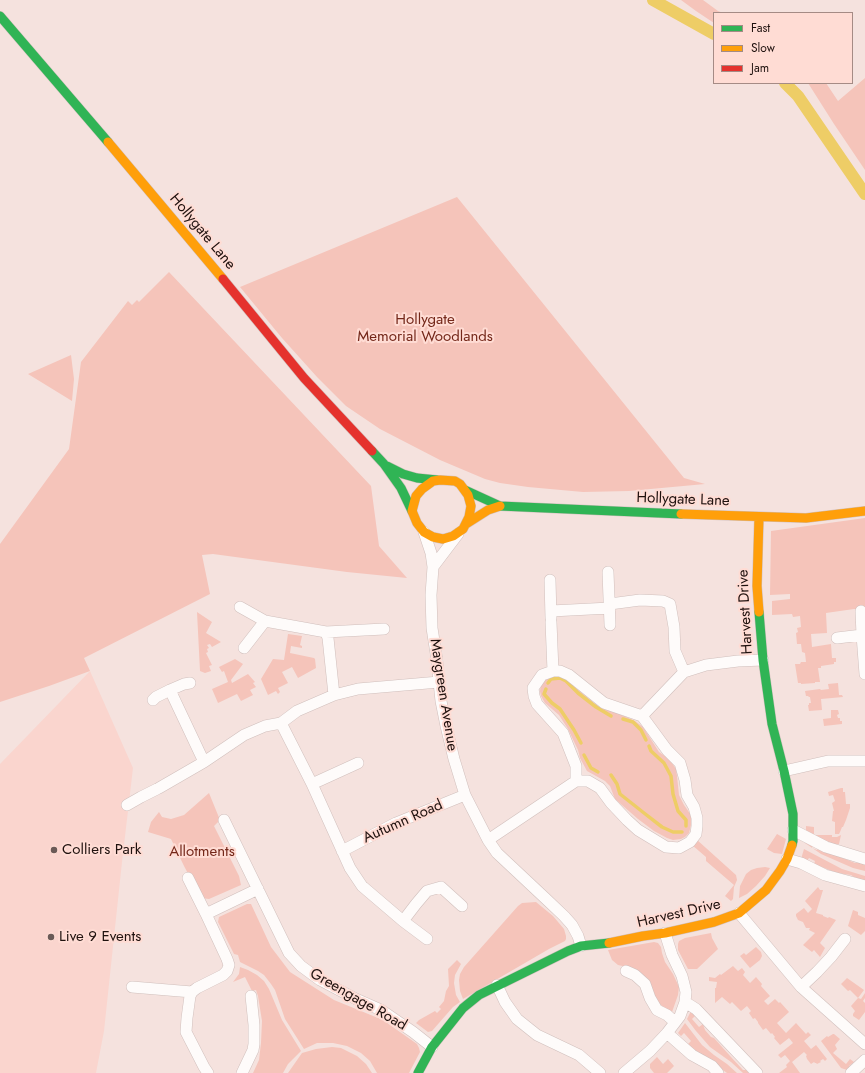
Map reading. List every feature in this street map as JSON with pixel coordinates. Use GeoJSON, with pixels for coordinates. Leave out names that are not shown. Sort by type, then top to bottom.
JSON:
{"type":"FeatureCollection","features":[{"type":"Feature","properties":{"kind":"street","name":"Hollygate Lane"},"geometry":{"type":"LineString","coordinates":[[0,16],[194,244],[304,378],[384,464],[401,488],[412,511]]}},
{"type":"Feature","properties":{"kind":"street","name":"Hollygate Lane"},"geometry":{"type":"LineString","coordinates":[[384,464],[403,474],[417,478],[440,480]]}},
{"type":"Feature","properties":{"kind":"street"},"geometry":{"type":"LineString","coordinates":[[433,567],[462,528],[469,517],[471,506],[465,490],[455,481],[440,480],[433,482],[422,489],[416,496],[412,511],[417,523],[424,532],[433,537],[443,538],[453,536],[462,528]]}},
{"type":"Feature","properties":{"kind":"street","name":"Hollygate Lane"},"geometry":{"type":"LineString","coordinates":[[465,490],[500,506]]}},
{"type":"Feature","properties":{"kind":"street","name":"Hollygate Lane"},"geometry":{"type":"LineString","coordinates":[[462,528],[488,510],[500,506],[806,518],[865,511]]}},
{"type":"Feature","properties":{"kind":"street","name":"Harvest Drive"},"geometry":{"type":"LineString","coordinates":[[418,1073],[432,1047],[463,1008],[479,995],[497,985],[581,946],[612,943],[665,933],[714,922],[739,913],[766,890],[787,859],[793,841],[793,814],[772,724],[763,660],[757,586],[759,517]]}},
{"type":"Feature","properties":{"kind":"street","name":"Maygreen Avenue"},"geometry":{"type":"LineString","coordinates":[[424,532],[431,553],[433,567],[431,595],[432,628],[439,682],[446,726],[465,795],[488,840],[497,853],[572,925],[581,946]]}},
{"type":"Feature","properties":{"kind":"street"},"geometry":{"type":"LineString","coordinates":[[608,572],[610,625]]}},
{"type":"Feature","properties":{"kind":"street"},"geometry":{"type":"LineString","coordinates":[[550,580],[553,671]]}},
{"type":"Feature","properties":{"kind":"street"},"geometry":{"type":"LineString","coordinates":[[551,617],[640,600],[663,601],[670,604],[674,627],[675,651],[684,672]]}},
{"type":"Feature","properties":{"kind":"street"},"geometry":{"type":"LineString","coordinates":[[240,607],[265,621],[326,632],[384,629]]}},
{"type":"Feature","properties":{"kind":"street"},"geometry":{"type":"LineString","coordinates":[[861,611],[865,674]]}},
{"type":"Feature","properties":{"kind":"street"},"geometry":{"type":"LineString","coordinates":[[244,648],[265,621]]}},
{"type":"Feature","properties":{"kind":"street"},"geometry":{"type":"LineString","coordinates":[[326,632],[328,638],[334,695]]}},
{"type":"Feature","properties":{"kind":"street"},"geometry":{"type":"LineString","coordinates":[[837,638],[862,635]]}},
{"type":"Feature","properties":{"kind":"street"},"geometry":{"type":"LineString","coordinates":[[642,716],[684,672],[706,665],[763,660]]}},
{"type":"Feature","properties":{"kind":"street"},"geometry":{"type":"LineString","coordinates":[[488,840],[576,781],[588,781],[600,788],[611,803],[638,830],[666,847],[679,848],[690,842],[696,834],[697,818],[694,807],[687,795],[685,780],[680,763],[667,750],[642,716],[604,703],[569,675],[560,671],[553,671],[542,675],[533,688],[534,696],[537,704],[563,733],[576,766],[576,781]]}},
{"type":"Feature","properties":{"kind":"street"},"geometry":{"type":"LineString","coordinates":[[127,805],[204,762],[244,735],[265,726],[281,723],[297,711],[334,695],[358,689],[439,682]]}},
{"type":"Feature","properties":{"kind":"street"},"geometry":{"type":"LineString","coordinates":[[153,700],[170,690],[190,683]]}},
{"type":"Feature","properties":{"kind":"street"},"geometry":{"type":"LineString","coordinates":[[170,690],[204,762]]}},
{"type":"Feature","properties":{"kind":"street"},"geometry":{"type":"LineString","coordinates":[[281,723],[312,784],[350,868],[362,886],[426,939]]}},
{"type":"Feature","properties":{"kind":"street"},"geometry":{"type":"LineString","coordinates":[[784,771],[828,762],[865,761]]}},
{"type":"Feature","properties":{"kind":"street"},"geometry":{"type":"LineString","coordinates":[[312,784],[358,763]]}},
{"type":"Feature","properties":{"kind":"street","name":"Autumn Road"},"geometry":{"type":"LineString","coordinates":[[342,850],[396,823],[465,795]]}},
{"type":"Feature","properties":{"kind":"street","name":"Greengage Road"},"geometry":{"type":"LineString","coordinates":[[224,820],[289,953],[301,966],[320,980],[381,1010],[432,1047]]}},
{"type":"Feature","properties":{"kind":"street"},"geometry":{"type":"LineString","coordinates":[[793,830],[826,847],[865,859]]}},
{"type":"Feature","properties":{"kind":"street"},"geometry":{"type":"LineString","coordinates":[[787,859],[801,863],[825,875],[865,886]]}},
{"type":"Feature","properties":{"kind":"street"},"geometry":{"type":"LineString","coordinates":[[188,878],[229,965],[227,971],[223,975],[197,988],[190,996],[186,1032],[208,1073]]}},
{"type":"Feature","properties":{"kind":"street"},"geometry":{"type":"LineString","coordinates":[[403,921],[427,891],[441,887],[462,906]]}},
{"type":"Feature","properties":{"kind":"street"},"geometry":{"type":"LineString","coordinates":[[206,914],[258,889]]}},
{"type":"Feature","properties":{"kind":"street"},"geometry":{"type":"LineString","coordinates":[[739,913],[802,987],[830,1014],[865,1044]]}},
{"type":"Feature","properties":{"kind":"street"},"geometry":{"type":"LineString","coordinates":[[624,1073],[667,1033],[680,1016],[685,1002],[686,992],[682,976],[672,955],[665,933]]}},
{"type":"Feature","properties":{"kind":"street"},"geometry":{"type":"LineString","coordinates":[[802,987],[831,957],[845,939]]}},
{"type":"Feature","properties":{"kind":"street"},"geometry":{"type":"LineString","coordinates":[[626,971],[635,975],[645,984],[650,998],[657,1010],[667,1015],[675,1022]]}},
{"type":"Feature","properties":{"kind":"street"},"geometry":{"type":"LineString","coordinates":[[497,985],[505,1002],[517,1019],[538,1035],[579,1055],[600,1073]]}},
{"type":"Feature","properties":{"kind":"street"},"geometry":{"type":"LineString","coordinates":[[132,987],[192,992]]}},
{"type":"Feature","properties":{"kind":"street"},"geometry":{"type":"LineString","coordinates":[[242,1073],[253,1050],[254,1044],[251,996]]}},
{"type":"Feature","properties":{"kind":"street"},"geometry":{"type":"LineString","coordinates":[[685,1002],[696,1009],[757,1073]]}},
{"type":"Feature","properties":{"kind":"street"},"geometry":{"type":"LineString","coordinates":[[667,1033],[692,1055],[712,1066],[718,1073]]}},
{"type":"Feature","properties":{"kind":"street"},"geometry":{"type":"LineString","coordinates":[[851,1073],[865,1060]]}},
{"type":"Feature","properties":{"kind":"shaded area","name":"Colliers Park"},"geometry":{"type":"Polygon","coordinates":[[[90,671],[133,768],[104,1031],[96,1073],[0,1073],[0,764],[90,671]]]}},
{"type":"Feature","properties":{"kind":"green space"},"geometry":{"type":"Polygon","coordinates":[[[681,0],[703,0],[720,12],[713,12],[713,22],[681,0]]]}},
{"type":"Feature","properties":{"kind":"green space"},"geometry":{"type":"Polygon","coordinates":[[[865,78],[865,170],[809,84],[827,84],[838,101],[865,78]]]}},
{"type":"Feature","properties":{"kind":"green space","name":"Hollygate Memorial Woodlands"},"geometry":{"type":"Polygon","coordinates":[[[457,197],[684,478],[705,484],[629,491],[583,492],[500,483],[485,479],[440,460],[380,429],[346,406],[317,377],[282,338],[240,287],[457,197]]]}},
{"type":"Feature","properties":{"kind":"green space"},"geometry":{"type":"Polygon","coordinates":[[[169,272],[371,486],[379,546],[407,578],[347,572],[213,554],[202,555],[210,594],[84,658],[90,671],[0,702],[0,544],[69,449],[81,362],[128,301],[132,305],[137,300],[139,302],[169,272]]]}},
{"type":"Feature","properties":{"kind":"green space"},"geometry":{"type":"Polygon","coordinates":[[[71,355],[74,379],[72,401],[28,374],[71,355]]]}},
{"type":"Feature","properties":{"kind":"green space"},"geometry":{"type":"Polygon","coordinates":[[[865,518],[865,609],[826,613],[827,633],[811,634],[812,647],[831,644],[832,658],[836,658],[836,662],[834,662],[834,664],[821,666],[821,668],[818,668],[820,682],[798,683],[795,664],[806,662],[805,653],[802,652],[801,644],[797,644],[797,628],[801,627],[800,616],[793,617],[792,614],[772,615],[772,601],[790,599],[790,594],[770,595],[771,531],[865,518]]]}},
{"type":"Feature","properties":{"kind":"green space"},"geometry":{"type":"Polygon","coordinates":[[[197,612],[212,622],[206,633],[221,642],[212,647],[210,644],[207,645],[209,648],[207,649],[208,652],[206,653],[212,665],[209,666],[211,671],[205,673],[200,671],[197,612]]]}},
{"type":"Feature","properties":{"kind":"green space"},"geometry":{"type":"Polygon","coordinates":[[[288,634],[302,636],[300,645],[302,648],[291,646],[290,653],[314,658],[316,668],[298,678],[292,667],[282,672],[288,683],[278,688],[280,692],[278,694],[276,691],[268,695],[261,679],[273,659],[284,660],[288,634]]]}},
{"type":"Feature","properties":{"kind":"green space"},"geometry":{"type":"Polygon","coordinates":[[[235,659],[243,664],[231,680],[232,683],[248,674],[255,682],[253,683],[256,687],[250,690],[253,695],[241,701],[237,694],[218,703],[212,689],[228,682],[224,671],[222,672],[219,667],[235,659]]]}},
{"type":"Feature","properties":{"kind":"green space"},"geometry":{"type":"Polygon","coordinates":[[[558,676],[568,680],[595,704],[635,721],[643,727],[659,752],[668,758],[672,763],[676,769],[679,795],[691,815],[692,821],[689,833],[685,837],[673,840],[654,831],[615,799],[610,786],[605,781],[587,771],[568,729],[559,715],[545,703],[541,696],[540,691],[543,681],[548,677],[558,676]]]}},
{"type":"Feature","properties":{"kind":"green space"},"geometry":{"type":"Polygon","coordinates":[[[838,683],[839,695],[842,695],[843,697],[821,699],[822,710],[809,711],[808,705],[811,703],[810,697],[806,696],[805,691],[829,689],[828,684],[838,683]]]}},
{"type":"Feature","properties":{"kind":"green space"},"geometry":{"type":"Polygon","coordinates":[[[831,710],[838,710],[839,714],[837,715],[838,718],[840,718],[840,721],[842,721],[842,724],[824,726],[823,719],[831,718],[831,710]]]}},
{"type":"Feature","properties":{"kind":"green space"},"geometry":{"type":"Polygon","coordinates":[[[843,788],[843,792],[845,792],[846,804],[850,804],[850,808],[839,834],[835,834],[835,822],[832,821],[834,811],[832,803],[835,801],[833,795],[829,796],[828,792],[843,788]]]}},
{"type":"Feature","properties":{"kind":"green space","name":"Allotments"},"geometry":{"type":"Polygon","coordinates":[[[209,793],[220,820],[214,826],[239,876],[241,885],[209,899],[201,898],[171,839],[148,832],[151,822],[159,812],[162,817],[171,819],[184,815],[209,793]]]}},
{"type":"Feature","properties":{"kind":"green space"},"geometry":{"type":"Polygon","coordinates":[[[806,826],[814,827],[814,835],[832,835],[832,837],[837,837],[841,835],[839,844],[833,845],[806,833],[806,826]]]}},
{"type":"Feature","properties":{"kind":"green space"},"geometry":{"type":"Polygon","coordinates":[[[777,834],[786,839],[782,854],[774,853],[767,849],[777,834]]]}},
{"type":"Feature","properties":{"kind":"green space"},"geometry":{"type":"Polygon","coordinates":[[[696,839],[736,875],[737,880],[734,887],[733,899],[731,901],[725,896],[734,885],[706,861],[706,857],[692,845],[696,839]]]}},
{"type":"Feature","properties":{"kind":"green space"},"geometry":{"type":"Polygon","coordinates":[[[805,841],[813,844],[812,848],[805,843],[805,841]]]}},
{"type":"Feature","properties":{"kind":"green space"},"geometry":{"type":"Polygon","coordinates":[[[813,848],[817,850],[819,848],[855,863],[865,863],[865,871],[853,868],[821,854],[813,848]]]}},
{"type":"Feature","properties":{"kind":"green space"},"geometry":{"type":"Polygon","coordinates":[[[804,849],[842,869],[865,876],[865,881],[851,875],[837,873],[814,864],[815,861],[809,858],[807,861],[801,859],[804,849]]]}},
{"type":"Feature","properties":{"kind":"green space"},"geometry":{"type":"Polygon","coordinates":[[[765,867],[770,868],[765,876],[747,894],[739,898],[740,886],[746,874],[751,870],[765,867]]]}},
{"type":"Feature","properties":{"kind":"green space"},"geometry":{"type":"Polygon","coordinates":[[[818,887],[820,890],[823,890],[816,913],[836,920],[820,943],[825,948],[820,957],[814,950],[812,952],[803,945],[815,933],[809,930],[810,928],[806,928],[803,922],[798,920],[796,916],[796,914],[804,908],[808,913],[812,909],[805,901],[818,887]]]}},
{"type":"Feature","properties":{"kind":"green space"},"geometry":{"type":"Polygon","coordinates":[[[536,902],[553,916],[564,929],[566,936],[565,941],[463,999],[460,991],[459,980],[460,974],[464,967],[518,906],[522,903],[536,902]]]}},
{"type":"Feature","properties":{"kind":"green space"},"geometry":{"type":"Polygon","coordinates":[[[247,904],[251,904],[271,947],[290,972],[334,1000],[383,1020],[417,1044],[420,1052],[409,1073],[377,1073],[370,1061],[361,1053],[347,1046],[333,1043],[317,1043],[304,1049],[285,1019],[275,990],[271,984],[264,975],[240,962],[238,955],[234,954],[218,922],[219,917],[247,904]]]}},
{"type":"Feature","properties":{"kind":"green space"},"geometry":{"type":"Polygon","coordinates":[[[853,910],[858,912],[858,915],[865,918],[865,931],[861,935],[848,926],[853,910]]]}},
{"type":"Feature","properties":{"kind":"green space"},"geometry":{"type":"Polygon","coordinates":[[[711,933],[718,949],[697,969],[688,969],[678,950],[679,941],[685,938],[711,933]]]}},
{"type":"Feature","properties":{"kind":"green space"},"geometry":{"type":"Polygon","coordinates":[[[654,942],[658,943],[661,947],[665,962],[679,987],[672,1012],[659,1004],[627,967],[618,965],[612,960],[608,950],[654,942]]]}},
{"type":"Feature","properties":{"kind":"green space"},"geometry":{"type":"Polygon","coordinates":[[[756,947],[761,952],[762,956],[760,960],[750,968],[740,956],[744,953],[746,955],[756,947]]]}},
{"type":"Feature","properties":{"kind":"green space"},"geometry":{"type":"Polygon","coordinates":[[[457,960],[461,964],[455,975],[454,983],[456,995],[460,1002],[453,1007],[432,1031],[428,1032],[416,1023],[435,1011],[437,1013],[441,1009],[439,1007],[444,1001],[446,991],[449,986],[448,969],[457,960]]]}},
{"type":"Feature","properties":{"kind":"green space"},"geometry":{"type":"Polygon","coordinates":[[[733,966],[738,971],[742,968],[745,972],[743,975],[750,983],[756,977],[762,984],[761,986],[770,996],[764,1001],[768,1005],[775,999],[779,1003],[780,1002],[789,1012],[777,1023],[786,1033],[796,1023],[806,1034],[808,1032],[811,1035],[804,1041],[811,1049],[816,1045],[827,1059],[825,1061],[823,1059],[817,1064],[814,1062],[811,1064],[804,1052],[792,1062],[800,1073],[779,1073],[787,1067],[786,1065],[790,1061],[785,1055],[781,1058],[778,1055],[793,1043],[789,1038],[780,1045],[772,1033],[771,1034],[766,1028],[763,1030],[755,1018],[753,1019],[749,1013],[751,1011],[747,1006],[741,1011],[732,1002],[730,1004],[722,997],[715,1003],[715,988],[717,982],[709,981],[709,977],[715,978],[733,966]]]}},
{"type":"Feature","properties":{"kind":"green space"},"geometry":{"type":"Polygon","coordinates":[[[240,967],[257,975],[264,981],[282,1020],[301,1051],[288,1064],[283,1073],[253,1073],[259,1060],[262,1021],[256,990],[252,991],[245,977],[233,982],[239,974],[240,967]]]}},
{"type":"Feature","properties":{"kind":"green space"},"geometry":{"type":"Polygon","coordinates":[[[847,978],[864,990],[858,998],[841,984],[847,978]]]}},
{"type":"Feature","properties":{"kind":"green space"},"geometry":{"type":"Polygon","coordinates":[[[865,993],[865,998],[863,1001],[865,1003],[865,1012],[859,1020],[853,1016],[855,1011],[851,1006],[858,998],[861,999],[865,993]]]}},
{"type":"Feature","properties":{"kind":"green space"},"geometry":{"type":"Polygon","coordinates":[[[691,1011],[696,1015],[692,1019],[699,1027],[703,1024],[705,1030],[711,1037],[714,1038],[743,1070],[746,1070],[749,1073],[743,1073],[731,1062],[710,1047],[687,1019],[691,1011]]]}},
{"type":"Feature","properties":{"kind":"green space"},"geometry":{"type":"Polygon","coordinates":[[[685,1023],[702,1045],[737,1073],[727,1073],[706,1056],[705,1057],[693,1049],[688,1044],[691,1041],[684,1033],[681,1036],[678,1033],[685,1023]]]}},
{"type":"Feature","properties":{"kind":"green space"},"geometry":{"type":"Polygon","coordinates":[[[833,1034],[840,1039],[835,1045],[837,1049],[833,1053],[846,1064],[850,1059],[854,1062],[849,1066],[850,1069],[847,1070],[841,1068],[821,1041],[827,1036],[828,1037],[833,1034]]]}},
{"type":"Feature","properties":{"kind":"green space"},"geometry":{"type":"Polygon","coordinates":[[[332,1047],[341,1048],[357,1056],[366,1064],[372,1073],[288,1073],[302,1053],[332,1047]]]}},
{"type":"Feature","properties":{"kind":"green space"},"geometry":{"type":"Polygon","coordinates":[[[657,1057],[663,1064],[668,1059],[674,1066],[667,1073],[654,1073],[650,1068],[650,1064],[657,1057]]]}},
{"type":"Feature","properties":{"kind":"waterway"},"geometry":{"type":"LineString","coordinates":[[653,0],[713,33]]}},
{"type":"Feature","properties":{"kind":"waterway"},"geometry":{"type":"LineString","coordinates":[[786,84],[798,96],[865,194]]}},
{"type":"Feature","properties":{"kind":"waterway"},"geometry":{"type":"LineString","coordinates":[[548,683],[551,679],[560,678],[566,681],[578,693],[611,716]]}},
{"type":"Feature","properties":{"kind":"waterway"},"geometry":{"type":"LineString","coordinates":[[546,689],[544,694],[560,709],[581,743]]}},
{"type":"Feature","properties":{"kind":"waterway"},"geometry":{"type":"LineString","coordinates":[[623,719],[633,722],[641,730],[646,740]]}},
{"type":"Feature","properties":{"kind":"waterway"},"geometry":{"type":"LineString","coordinates":[[649,746],[651,751],[664,763],[671,776],[673,794],[678,811],[686,820],[686,826]]}},
{"type":"Feature","properties":{"kind":"waterway"},"geometry":{"type":"LineString","coordinates":[[584,755],[591,768],[598,772]]}},
{"type":"Feature","properties":{"kind":"waterway"},"geometry":{"type":"LineString","coordinates":[[611,775],[617,784],[620,794],[662,827],[673,832],[682,832]]}},
{"type":"Feature","properties":{"kind":"traffic: fast"},"geometry":{"type":"LineString","coordinates":[[0,16],[108,142]]}},
{"type":"Feature","properties":{"kind":"traffic: fast"},"geometry":{"type":"LineString","coordinates":[[372,451],[384,464],[401,488],[412,511]]}},
{"type":"Feature","properties":{"kind":"traffic: fast"},"geometry":{"type":"LineString","coordinates":[[387,466],[403,474],[417,478],[437,480]]}},
{"type":"Feature","properties":{"kind":"traffic: fast"},"geometry":{"type":"LineString","coordinates":[[465,490],[500,506],[681,514]]}},
{"type":"Feature","properties":{"kind":"traffic: fast"},"geometry":{"type":"LineString","coordinates":[[759,612],[763,660],[772,724],[793,814],[792,845]]}},
{"type":"Feature","properties":{"kind":"traffic: fast"},"geometry":{"type":"LineString","coordinates":[[418,1073],[432,1047],[463,1008],[479,995],[568,951],[581,946],[609,943]]}},
{"type":"Feature","properties":{"kind":"traffic: slow"},"geometry":{"type":"LineString","coordinates":[[108,142],[223,279]]}},
{"type":"Feature","properties":{"kind":"traffic: slow"},"geometry":{"type":"LineString","coordinates":[[440,480],[455,481],[460,484],[468,495],[471,506],[469,517],[463,529],[453,536],[443,539],[433,537],[424,532],[417,523],[412,511],[416,496],[422,489],[433,481],[440,480]]}},
{"type":"Feature","properties":{"kind":"traffic: slow"},"geometry":{"type":"LineString","coordinates":[[466,524],[488,510],[500,506]]}},
{"type":"Feature","properties":{"kind":"traffic: slow"},"geometry":{"type":"LineString","coordinates":[[681,514],[806,518],[865,511]]}},
{"type":"Feature","properties":{"kind":"traffic: slow"},"geometry":{"type":"LineString","coordinates":[[759,517],[757,586],[759,612]]}},
{"type":"Feature","properties":{"kind":"traffic: slow"},"geometry":{"type":"LineString","coordinates":[[609,943],[714,922],[739,913],[766,890],[787,859],[792,845]]}},
{"type":"Feature","properties":{"kind":"traffic: jam"},"geometry":{"type":"LineString","coordinates":[[223,279],[304,378],[372,451]]}},
{"type":"Feature","properties":{"kind":"place","name":"Colliers Park"},"geometry":{"type":"Point","coordinates":[54,850]}},
{"type":"Feature","properties":{"kind":"place","name":"Live 9 Events"},"geometry":{"type":"Point","coordinates":[51,937]}}]}
